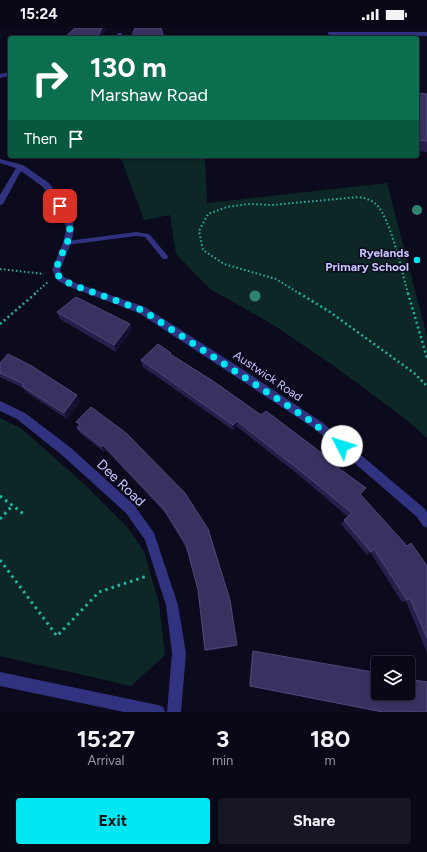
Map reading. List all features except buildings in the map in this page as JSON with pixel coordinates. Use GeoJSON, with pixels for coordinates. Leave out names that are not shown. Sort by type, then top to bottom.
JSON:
{"type":"FeatureCollection","features":[{"type":"Feature","properties":{"kind":"street"},"geometry":{"type":"LineString","coordinates":[[330,33],[427,34]]}},
{"type":"Feature","properties":{"kind":"street"},"geometry":{"type":"LineString","coordinates":[[0,161],[20,167],[46,185],[68,217],[70,230],[68,243],[58,265],[57,274]]}},
{"type":"Feature","properties":{"kind":"street"},"geometry":{"type":"LineString","coordinates":[[0,202],[20,167]]}},
{"type":"Feature","properties":{"kind":"street","name":"Austwick Road"},"geometry":{"type":"LineString","coordinates":[[57,274],[61,279],[73,285],[142,310],[319,426],[421,513],[427,522]]}},
{"type":"Feature","properties":{"kind":"street","name":"Dee Road"},"geometry":{"type":"LineString","coordinates":[[0,406],[21,416],[67,452],[130,509],[150,537],[172,605],[179,653],[174,712]]}},
{"type":"Feature","properties":{"kind":"street"},"geometry":{"type":"LineString","coordinates":[[0,679],[158,712]]}},
{"type":"Feature","properties":{"kind":"lane"},"geometry":{"type":"LineString","coordinates":[[68,243],[136,234],[147,235],[165,257]]}},
{"type":"Feature","properties":{"kind":"path"},"geometry":{"type":"LineString","coordinates":[[427,358],[383,211],[375,203],[366,198],[359,197],[271,205],[248,204],[227,206],[208,214],[199,231],[203,250],[224,264],[276,279],[330,312],[414,373],[427,386]]}},
{"type":"Feature","properties":{"kind":"path"},"geometry":{"type":"LineString","coordinates":[[0,269],[57,274]]}},
{"type":"Feature","properties":{"kind":"path"},"geometry":{"type":"LineString","coordinates":[[0,324],[57,274]]}},
{"type":"Feature","properties":{"kind":"path"},"geometry":{"type":"LineString","coordinates":[[0,496],[25,515]]}},
{"type":"Feature","properties":{"kind":"path"},"geometry":{"type":"LineString","coordinates":[[0,518],[12,506]]}},
{"type":"Feature","properties":{"kind":"path"},"geometry":{"type":"LineString","coordinates":[[0,560],[57,636],[99,592],[161,572]]}},
{"type":"Feature","properties":{"kind":"green space"},"geometry":{"type":"Polygon","coordinates":[[[82,158],[121,158],[82,159],[82,158]]]}},
{"type":"Feature","properties":{"kind":"green space"},"geometry":{"type":"Polygon","coordinates":[[[121,158],[205,158],[207,203],[387,183],[427,336],[427,438],[404,418],[334,366],[272,324],[210,289],[176,254],[170,215],[144,220],[121,158]]]}},
{"type":"Feature","properties":{"kind":"green space"},"geometry":{"type":"Polygon","coordinates":[[[0,418],[22,429],[83,483],[127,527],[144,551],[159,603],[165,655],[131,686],[0,656],[0,418]]]}},
{"type":"Feature","properties":{"kind":"place","name":"Ryelands Primary School"},"geometry":{"type":"Point","coordinates":[417,260]}},
{"type":"Feature","properties":{"kind":"route"},"geometry":{"type":"LineString","coordinates":[[60,206],[68,217],[70,230],[68,243],[56,270],[61,279],[73,285],[142,310],[319,426],[342,446]]}}]}
